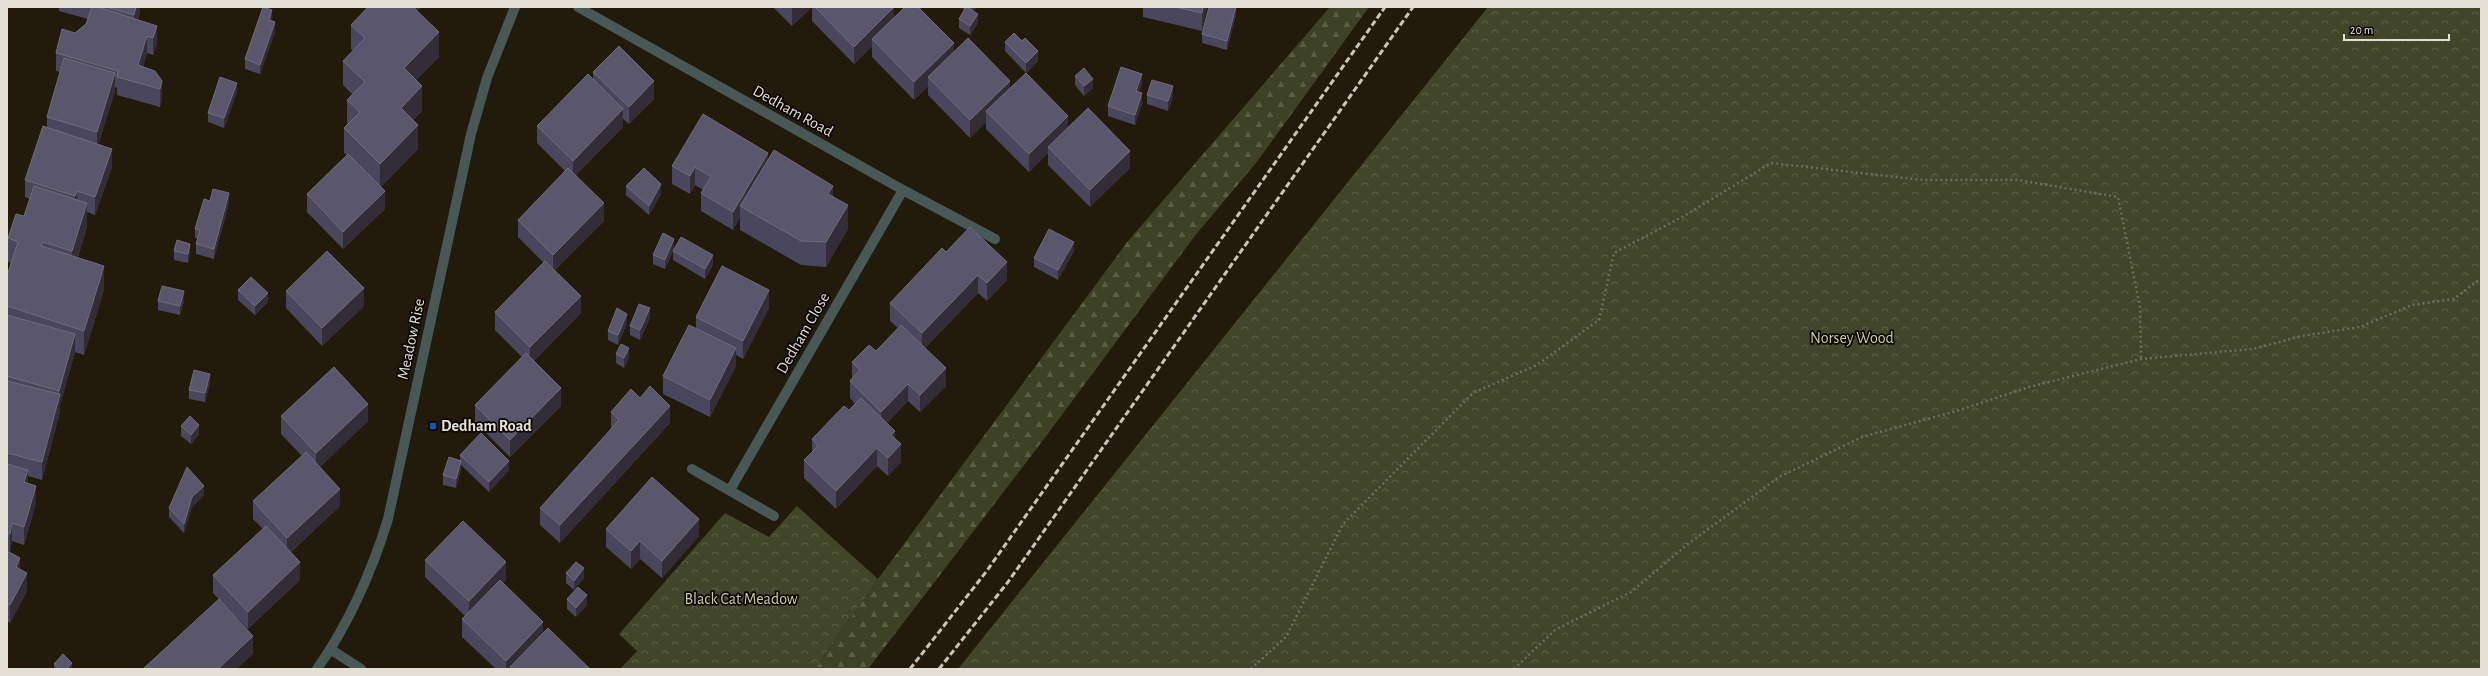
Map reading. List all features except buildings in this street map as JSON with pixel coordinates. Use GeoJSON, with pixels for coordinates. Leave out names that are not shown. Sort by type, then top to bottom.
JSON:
{"type":"FeatureCollection","features":[{"type":"Feature","properties":{"kind":"street","name":"Meadow Rise"},"geometry":{"type":"LineString","coordinates":[[316,669],[330,649],[353,610],[374,566],[388,519],[470,134],[487,78],[515,7]]}},
{"type":"Feature","properties":{"kind":"street","name":"Dedham Road"},"geometry":{"type":"LineString","coordinates":[[578,7],[903,190],[995,239]]}},
{"type":"Feature","properties":{"kind":"street","name":"Dedham Close"},"geometry":{"type":"LineString","coordinates":[[730,490],[903,190]]}},
{"type":"Feature","properties":{"kind":"street"},"geometry":{"type":"LineString","coordinates":[[692,469],[774,516]]}},
{"type":"Feature","properties":{"kind":"street"},"geometry":{"type":"LineString","coordinates":[[330,649],[361,669]]}},
{"type":"Feature","properties":{"kind":"path"},"geometry":{"type":"LineString","coordinates":[[1251,669],[1286,637],[1343,524],[1468,398],[1473,393],[1537,365],[1599,320],[1614,253],[1684,216],[1771,163],[1923,180],[2018,180],[2118,197],[2140,308],[2140,359]]}},
{"type":"Feature","properties":{"kind":"path"},"geometry":{"type":"LineString","coordinates":[[1514,669],[1556,630],[1631,592],[1688,544],[1779,477],[1862,437],[1960,410],[2029,387],[2140,359],[2253,349],[2302,336],[2360,328],[2412,305],[2454,299],[2481,278]]}},
{"type":"Feature","properties":{"kind":"green space"},"geometry":{"type":"Polygon","coordinates":[[[1330,7],[1369,7],[1256,163],[1194,237],[1041,443],[868,669],[815,669],[878,579],[1128,241],[1330,7]]]}},
{"type":"Feature","properties":{"kind":"green space","name":"Norsey Wood"},"geometry":{"type":"Polygon","coordinates":[[[1488,7],[2481,7],[2481,669],[958,669],[1488,7]]]}},
{"type":"Feature","properties":{"kind":"green space","name":"Black Cat Meadow"},"geometry":{"type":"Polygon","coordinates":[[[797,506],[878,579],[815,669],[620,669],[637,651],[619,634],[725,513],[769,537],[797,506]]]}},
{"type":"Feature","properties":{"kind":"railway"},"geometry":{"type":"LineString","coordinates":[[910,669],[986,572],[1385,7]]}},
{"type":"Feature","properties":{"kind":"railway"},"geometry":{"type":"LineString","coordinates":[[939,669],[1008,582],[1413,7]]}},
{"type":"Feature","properties":{"kind":"place","name":"Dedham Road"},"geometry":{"type":"Point","coordinates":[433,426]}}]}
